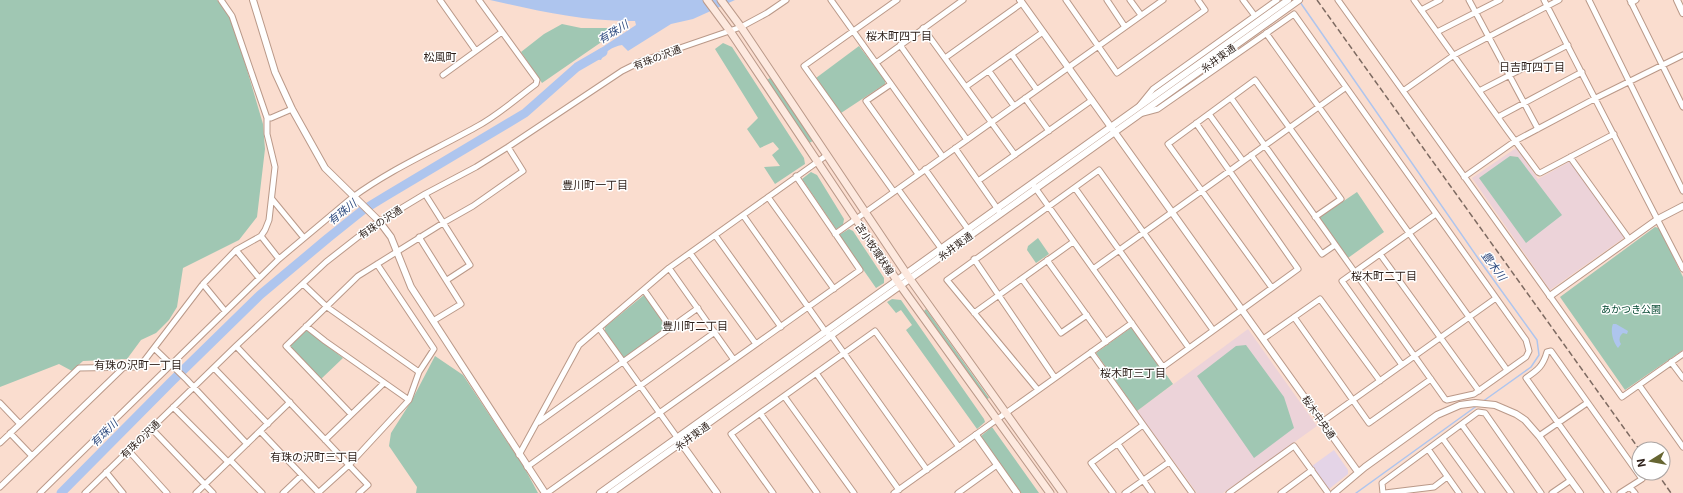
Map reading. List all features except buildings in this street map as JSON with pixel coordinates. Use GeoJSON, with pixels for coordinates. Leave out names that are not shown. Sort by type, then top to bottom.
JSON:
{"type":"FeatureCollection","features":[{"type":"Feature","properties":{"kind":"main road","name":"苫小牧環状線"},"geometry":{"type":"LineString","coordinates":[[707,0],[730,31],[898,283],[1050,493]]}},
{"type":"Feature","properties":{"kind":"main road","name":"苫小牧環状線"},"geometry":{"type":"LineString","coordinates":[[721,0],[741,27],[908,276],[1063,493]]}},
{"type":"Feature","properties":{"kind":"street"},"geometry":{"type":"LineString","coordinates":[[0,443],[79,368],[123,368],[138,367],[141,365],[203,284],[236,250],[261,236],[265,230],[269,220],[275,167],[267,134],[267,118],[232,16],[221,0]]}},
{"type":"Feature","properties":{"kind":"street"},"geometry":{"type":"LineString","coordinates":[[253,0],[275,72],[292,109],[325,168],[379,221],[391,237],[411,287],[519,455],[546,493],[860,270],[796,176]]}},
{"type":"Feature","properties":{"kind":"street"},"geometry":{"type":"LineString","coordinates":[[440,0],[476,51]]}},
{"type":"Feature","properties":{"kind":"street","name":"有珠の沢通"},"geometry":{"type":"LineString","coordinates":[[85,493],[193,387],[303,284],[346,246],[379,221],[425,194],[476,167],[622,71],[642,61],[741,27],[767,13],[786,0]]}},
{"type":"Feature","properties":{"kind":"street"},"geometry":{"type":"LineString","coordinates":[[831,0],[943,157]]}},
{"type":"Feature","properties":{"kind":"street"},"geometry":{"type":"LineString","coordinates":[[897,0],[804,66],[943,251]]}},
{"type":"Feature","properties":{"kind":"street"},"geometry":{"type":"LineString","coordinates":[[876,63],[963,0]]}},
{"type":"Feature","properties":{"kind":"street"},"geometry":{"type":"LineString","coordinates":[[1066,0],[1117,73],[1206,10],[1198,0]]}},
{"type":"Feature","properties":{"kind":"street"},"geometry":{"type":"LineString","coordinates":[[1107,0],[1126,27]]}},
{"type":"Feature","properties":{"kind":"street"},"geometry":{"type":"LineString","coordinates":[[1130,0],[1141,15]]}},
{"type":"Feature","properties":{"kind":"street"},"geometry":{"type":"LineString","coordinates":[[835,234],[1162,0]]}},
{"type":"Feature","properties":{"kind":"street"},"geometry":{"type":"LineString","coordinates":[[1243,0],[1255,16]]}},
{"type":"Feature","properties":{"kind":"street"},"geometry":{"type":"LineString","coordinates":[[1140,106],[1153,89],[1277,0]]}},
{"type":"Feature","properties":{"kind":"street","name":"糸井東通"},"geometry":{"type":"LineString","coordinates":[[611,493],[679,441],[970,231],[1142,113],[1288,0]]}},
{"type":"Feature","properties":{"kind":"street","name":"糸井東通"},"geometry":{"type":"LineString","coordinates":[[1034,186],[1110,127],[1299,0]]}},
{"type":"Feature","properties":{"kind":"street"},"geometry":{"type":"LineString","coordinates":[[1338,0],[1622,397],[1683,354]]}},
{"type":"Feature","properties":{"kind":"street"},"geometry":{"type":"LineString","coordinates":[[1414,0],[1515,141],[1540,172],[1614,134]]}},
{"type":"Feature","properties":{"kind":"street"},"geometry":{"type":"LineString","coordinates":[[1421,10],[1440,0]]}},
{"type":"Feature","properties":{"kind":"street"},"geometry":{"type":"LineString","coordinates":[[1469,0],[1538,129]]}},
{"type":"Feature","properties":{"kind":"street"},"geometry":{"type":"LineString","coordinates":[[1437,32],[1500,0]]}},
{"type":"Feature","properties":{"kind":"street"},"geometry":{"type":"LineString","coordinates":[[1544,0],[1596,98],[1683,269]]}},
{"type":"Feature","properties":{"kind":"street"},"geometry":{"type":"LineString","coordinates":[[1403,91],[1454,55],[1559,0]]}},
{"type":"Feature","properties":{"kind":"street"},"geometry":{"type":"LineString","coordinates":[[1589,0],[1683,191]]}},
{"type":"Feature","properties":{"kind":"street"},"geometry":{"type":"LineString","coordinates":[[1636,0],[1630,1],[1683,107]]}},
{"type":"Feature","properties":{"kind":"street"},"geometry":{"type":"LineString","coordinates":[[1677,0],[1683,13]]}},
{"type":"Feature","properties":{"kind":"street"},"geometry":{"type":"LineString","coordinates":[[945,58],[1021,1]]}},
{"type":"Feature","properties":{"kind":"street","name":"桜木中央通"},"geometry":{"type":"LineString","coordinates":[[1021,1],[1358,472]]}},
{"type":"Feature","properties":{"kind":"street"},"geometry":{"type":"LineString","coordinates":[[40,493],[173,366],[279,259],[353,197],[366,187],[430,150],[478,126],[536,84],[537,80],[481,2]]}},
{"type":"Feature","properties":{"kind":"street"},"geometry":{"type":"LineString","coordinates":[[1142,113],[1158,109],[1294,14],[1345,88],[1529,345],[1529,351],[1526,357],[1474,394],[1448,400],[1445,398],[1231,98]]}},
{"type":"Feature","properties":{"kind":"street"},"geometry":{"type":"LineString","coordinates":[[923,28],[967,86],[1015,155]]}},
{"type":"Feature","properties":{"kind":"street"},"geometry":{"type":"LineString","coordinates":[[443,75],[502,32]]}},
{"type":"Feature","properties":{"kind":"street"},"geometry":{"type":"LineString","coordinates":[[967,86],[1043,32]]}},
{"type":"Feature","properties":{"kind":"street"},"geometry":{"type":"LineString","coordinates":[[1266,33],[1508,370]]}},
{"type":"Feature","properties":{"kind":"street"},"geometry":{"type":"LineString","coordinates":[[900,45],[967,140]]}},
{"type":"Feature","properties":{"kind":"street"},"geometry":{"type":"LineString","coordinates":[[1479,91],[1568,46]]}},
{"type":"Feature","properties":{"kind":"street"},"geometry":{"type":"LineString","coordinates":[[1012,55],[1037,90]]}},
{"type":"Feature","properties":{"kind":"street"},"geometry":{"type":"LineString","coordinates":[[1464,177],[1515,141],[1596,98],[1683,55]]}},
{"type":"Feature","properties":{"kind":"street"},"geometry":{"type":"LineString","coordinates":[[989,71],[1014,106]]}},
{"type":"Feature","properties":{"kind":"street"},"geometry":{"type":"LineString","coordinates":[[1498,117],[1582,72]]}},
{"type":"Feature","properties":{"kind":"street"},"geometry":{"type":"LineString","coordinates":[[1272,288],[1168,144],[1255,80],[1341,199],[1315,217]]}},
{"type":"Feature","properties":{"kind":"street"},"geometry":{"type":"LineString","coordinates":[[891,84],[866,101],[918,174]]}},
{"type":"Feature","properties":{"kind":"street"},"geometry":{"type":"LineString","coordinates":[[1093,269],[1345,88]]}},
{"type":"Feature","properties":{"kind":"street"},"geometry":{"type":"LineString","coordinates":[[1026,98],[1049,131]]}},
{"type":"Feature","properties":{"kind":"street"},"geometry":{"type":"LineString","coordinates":[[978,181],[1092,100]]}},
{"type":"Feature","properties":{"kind":"street"},"geometry":{"type":"LineString","coordinates":[[267,118],[271,118],[292,109]]}},
{"type":"Feature","properties":{"kind":"street"},"geometry":{"type":"LineString","coordinates":[[1209,114],[1242,161]]}},
{"type":"Feature","properties":{"kind":"street"},"geometry":{"type":"LineString","coordinates":[[1034,186],[1163,367],[1298,269],[1196,123]]}},
{"type":"Feature","properties":{"kind":"street"},"geometry":{"type":"LineString","coordinates":[[352,414],[286,346],[358,276],[419,237],[473,206],[524,171],[508,147]]}},
{"type":"Feature","properties":{"kind":"street"},"geometry":{"type":"LineString","coordinates":[[955,148],[999,211]]}},
{"type":"Feature","properties":{"kind":"street"},"geometry":{"type":"LineString","coordinates":[[519,455],[579,345],[669,268],[827,155]]}},
{"type":"Feature","properties":{"kind":"street"},"geometry":{"type":"LineString","coordinates":[[1251,155],[1322,254],[1335,245]]}},
{"type":"Feature","properties":{"kind":"street"},"geometry":{"type":"LineString","coordinates":[[1570,157],[1629,239]]}},
{"type":"Feature","properties":{"kind":"street"},"geometry":{"type":"LineString","coordinates":[[925,169],[970,231]]}},
{"type":"Feature","properties":{"kind":"street"},"geometry":{"type":"LineString","coordinates":[[1038,390],[947,280],[1099,170],[1213,330]]}},
{"type":"Feature","properties":{"kind":"street"},"geometry":{"type":"LineString","coordinates":[[1074,188],[1189,348]]}},
{"type":"Feature","properties":{"kind":"street"},"geometry":{"type":"LineString","coordinates":[[425,194],[470,265],[447,280]]}},
{"type":"Feature","properties":{"kind":"street"},"geometry":{"type":"LineString","coordinates":[[768,197],[834,289]]}},
{"type":"Feature","properties":{"kind":"street"},"geometry":{"type":"LineString","coordinates":[[272,199],[304,238]]}},
{"type":"Feature","properties":{"kind":"street"},"geometry":{"type":"LineString","coordinates":[[1550,296],[1658,219],[1683,206]]}},
{"type":"Feature","properties":{"kind":"street"},"geometry":{"type":"LineString","coordinates":[[1402,365],[1342,281],[1436,214]]}},
{"type":"Feature","properties":{"kind":"street"},"geometry":{"type":"LineString","coordinates":[[743,215],[927,470]]}},
{"type":"Feature","properties":{"kind":"street"},"geometry":{"type":"LineString","coordinates":[[715,235],[781,327]]}},
{"type":"Feature","properties":{"kind":"street"},"geometry":{"type":"LineString","coordinates":[[261,236],[279,259]]}},
{"type":"Feature","properties":{"kind":"street"},"geometry":{"type":"LineString","coordinates":[[419,237],[461,304],[433,320]]}},
{"type":"Feature","properties":{"kind":"street"},"geometry":{"type":"LineString","coordinates":[[974,313],[1073,242]]}},
{"type":"Feature","properties":{"kind":"street"},"geometry":{"type":"LineString","coordinates":[[236,250],[259,278]]}},
{"type":"Feature","properties":{"kind":"street"},"geometry":{"type":"LineString","coordinates":[[690,253],[756,344]]}},
{"type":"Feature","properties":{"kind":"street"},"geometry":{"type":"LineString","coordinates":[[1380,254],[1479,391]]}},
{"type":"Feature","properties":{"kind":"street"},"geometry":{"type":"LineString","coordinates":[[974,259],[1055,378]]}},
{"type":"Feature","properties":{"kind":"street"},"geometry":{"type":"LineString","coordinates":[[1047,260],[1106,342]]}},
{"type":"Feature","properties":{"kind":"street"},"geometry":{"type":"LineString","coordinates":[[260,431],[318,493],[349,465],[409,400],[419,372],[434,349],[377,264]]}},
{"type":"Feature","properties":{"kind":"street"},"geometry":{"type":"LineString","coordinates":[[669,268],[734,360]]}},
{"type":"Feature","properties":{"kind":"street"},"geometry":{"type":"LineString","coordinates":[[1022,279],[1060,333],[1087,315]]}},
{"type":"Feature","properties":{"kind":"street"},"geometry":{"type":"LineString","coordinates":[[203,284],[226,311]]}},
{"type":"Feature","properties":{"kind":"street"},"geometry":{"type":"LineString","coordinates":[[303,284],[327,307],[419,372]]}},
{"type":"Feature","properties":{"kind":"street"},"geometry":{"type":"LineString","coordinates":[[644,290],[670,328]]}},
{"type":"Feature","properties":{"kind":"street"},"geometry":{"type":"LineString","coordinates":[[1322,422],[1496,298]]}},
{"type":"Feature","properties":{"kind":"street"},"geometry":{"type":"LineString","coordinates":[[1263,339],[1320,299],[1380,381]]}},
{"type":"Feature","properties":{"kind":"street"},"geometry":{"type":"LineString","coordinates":[[537,423],[698,308]]}},
{"type":"Feature","properties":{"kind":"street"},"geometry":{"type":"LineString","coordinates":[[1294,317],[1369,423],[1431,380]]}},
{"type":"Feature","properties":{"kind":"street"},"geometry":{"type":"LineString","coordinates":[[816,373],[896,491],[1132,323]]}},
{"type":"Feature","properties":{"kind":"street"},"geometry":{"type":"LineString","coordinates":[[306,326],[409,400]]}},
{"type":"Feature","properties":{"kind":"street"},"geometry":{"type":"LineString","coordinates":[[599,328],[717,493]]}},
{"type":"Feature","properties":{"kind":"street"},"geometry":{"type":"LineString","coordinates":[[773,493],[730,434],[875,330],[959,447]]}},
{"type":"Feature","properties":{"kind":"street"},"geometry":{"type":"LineString","coordinates":[[527,467],[715,332]]}},
{"type":"Feature","properties":{"kind":"street"},"geometry":{"type":"LineString","coordinates":[[236,346],[368,485],[359,493]]}},
{"type":"Feature","properties":{"kind":"street"},"geometry":{"type":"LineString","coordinates":[[154,348],[187,380],[247,444]]}},
{"type":"Feature","properties":{"kind":"street"},"geometry":{"type":"LineString","coordinates":[[1608,493],[1526,378],[1539,369],[1544,362],[1546,352],[1551,351],[1642,479],[1620,493]]}},
{"type":"Feature","properties":{"kind":"street"},"geometry":{"type":"LineString","coordinates":[[1091,352],[1192,493]]}},
{"type":"Feature","properties":{"kind":"street"},"geometry":{"type":"LineString","coordinates":[[1672,362],[1683,378]]}},
{"type":"Feature","properties":{"kind":"street"},"geometry":{"type":"LineString","coordinates":[[0,487],[123,368]]}},
{"type":"Feature","properties":{"kind":"street"},"geometry":{"type":"LineString","coordinates":[[214,368],[268,424]]}},
{"type":"Feature","properties":{"kind":"street"},"geometry":{"type":"LineString","coordinates":[[326,440],[384,383]]}},
{"type":"Feature","properties":{"kind":"street"},"geometry":{"type":"LineString","coordinates":[[1639,385],[1683,446]]}},
{"type":"Feature","properties":{"kind":"street"},"geometry":{"type":"LineString","coordinates":[[784,396],[854,493]]}},
{"type":"Feature","properties":{"kind":"street"},"geometry":{"type":"LineString","coordinates":[[196,493],[290,402]]}},
{"type":"Feature","properties":{"kind":"street"},"geometry":{"type":"LineString","coordinates":[[1539,436],[1587,402]]}},
{"type":"Feature","properties":{"kind":"street"},"geometry":{"type":"LineString","coordinates":[[0,403],[20,424]]}},
{"type":"Feature","properties":{"kind":"street"},"geometry":{"type":"LineString","coordinates":[[1334,493],[1358,472],[1437,415],[1460,405],[1475,403],[1488,404],[1516,414],[1533,427],[1580,493]]}},
{"type":"Feature","properties":{"kind":"street"},"geometry":{"type":"LineString","coordinates":[[173,407],[262,493]]}},
{"type":"Feature","properties":{"kind":"street"},"geometry":{"type":"LineString","coordinates":[[1448,477],[1434,487],[1384,493],[1382,483],[1478,412],[1485,413],[1541,493]]}},
{"type":"Feature","properties":{"kind":"street"},"geometry":{"type":"LineString","coordinates":[[760,413],[817,493]]}},
{"type":"Feature","properties":{"kind":"street"},"geometry":{"type":"LineString","coordinates":[[1113,493],[1091,463],[1143,425]]}},
{"type":"Feature","properties":{"kind":"street"},"geometry":{"type":"LineString","coordinates":[[1462,425],[1511,493]]}},
{"type":"Feature","properties":{"kind":"street"},"geometry":{"type":"LineString","coordinates":[[151,428],[213,493]]}},
{"type":"Feature","properties":{"kind":"street"},"geometry":{"type":"LineString","coordinates":[[10,433],[32,456]]}},
{"type":"Feature","properties":{"kind":"street"},"geometry":{"type":"LineString","coordinates":[[976,435],[1017,493]]}},
{"type":"Feature","properties":{"kind":"street"},"geometry":{"type":"LineString","coordinates":[[1442,439],[1482,493]]}},
{"type":"Feature","properties":{"kind":"street","name":"糸井東通"},"geometry":{"type":"LineString","coordinates":[[600,493],[679,441]]}},
{"type":"Feature","properties":{"kind":"street"},"geometry":{"type":"LineString","coordinates":[[1118,444],[1152,493]]}},
{"type":"Feature","properties":{"kind":"street"},"geometry":{"type":"LineString","coordinates":[[1229,493],[1294,446],[1328,493]]}},
{"type":"Feature","properties":{"kind":"street"},"geometry":{"type":"LineString","coordinates":[[1428,449],[1459,493]]}},
{"type":"Feature","properties":{"kind":"street"},"geometry":{"type":"LineString","coordinates":[[128,450],[167,493]]}},
{"type":"Feature","properties":{"kind":"street"},"geometry":{"type":"LineString","coordinates":[[1125,493],[1169,462]]}},
{"type":"Feature","properties":{"kind":"street"},"geometry":{"type":"LineString","coordinates":[[958,493],[997,465]]}},
{"type":"Feature","properties":{"kind":"street"},"geometry":{"type":"LineString","coordinates":[[1281,493],[1312,470]]}},
{"type":"Feature","properties":{"kind":"street"},"geometry":{"type":"LineString","coordinates":[[106,472],[123,493]]}},
{"type":"Feature","properties":{"kind":"street"},"geometry":{"type":"LineString","coordinates":[[284,493],[302,475]]}},
{"type":"Feature","properties":{"kind":"street"},"geometry":{"type":"LineString","coordinates":[[1552,493],[1571,480]]}},
{"type":"Feature","properties":{"kind":"street"},"geometry":{"type":"LineString","coordinates":[[1630,487],[1635,493]]}},
{"type":"Feature","properties":{"kind":"street"},"geometry":{"type":"LineString","coordinates":[[0,490],[3,493]]}},
{"type":"Feature","properties":{"kind":"shaded area"},"geometry":{"type":"Polygon","coordinates":[[[1516,148],[1538,179],[1571,161],[1625,237],[1550,290],[1472,178],[1516,148]]]}},
{"type":"Feature","properties":{"kind":"shaded area"},"geometry":{"type":"Polygon","coordinates":[[[1248,329],[1317,426],[1223,493],[1197,493],[1137,411],[1248,329]]]}},
{"type":"Feature","properties":{"kind":"shaded area"},"geometry":{"type":"Polygon","coordinates":[[[1334,450],[1348,470],[1348,474],[1329,489],[1312,466],[1334,450]]]}},
{"type":"Feature","properties":{"kind":"green space"},"geometry":{"type":"Polygon","coordinates":[[[0,0],[217,0],[229,14],[243,56],[263,124],[265,149],[257,217],[239,240],[183,268],[177,307],[169,320],[156,333],[141,340],[127,359],[83,361],[72,371],[59,364],[0,387],[0,0]]]}},
{"type":"Feature","properties":{"kind":"green space"},"geometry":{"type":"Polygon","coordinates":[[[562,24],[581,28],[613,28],[615,35],[600,43],[542,83],[521,52],[544,34],[562,24]]]}},
{"type":"Feature","properties":{"kind":"green space"},"geometry":{"type":"Polygon","coordinates":[[[723,43],[732,47],[804,158],[805,164],[775,184],[764,167],[780,166],[772,155],[779,149],[773,142],[760,148],[747,129],[758,118],[715,49],[723,43]]]}},
{"type":"Feature","properties":{"kind":"green space"},"geometry":{"type":"Polygon","coordinates":[[[859,46],[885,80],[885,84],[841,113],[816,78],[859,46]]]}},
{"type":"Feature","properties":{"kind":"green space"},"geometry":{"type":"Polygon","coordinates":[[[770,78],[813,141],[809,143],[767,80],[770,78]]]}},
{"type":"Feature","properties":{"kind":"green space"},"geometry":{"type":"Polygon","coordinates":[[[1510,156],[1518,157],[1562,215],[1526,243],[1479,178],[1510,156]]]}},
{"type":"Feature","properties":{"kind":"green space"},"geometry":{"type":"Polygon","coordinates":[[[811,172],[817,175],[844,219],[843,225],[836,229],[802,179],[811,172]]]}},
{"type":"Feature","properties":{"kind":"green space"},"geometry":{"type":"Polygon","coordinates":[[[1357,192],[1384,232],[1348,258],[1320,217],[1357,192]]]}},
{"type":"Feature","properties":{"kind":"green space","name":"あかつき公園"},"geometry":{"type":"Polygon","coordinates":[[[1655,227],[1659,228],[1683,277],[1683,350],[1625,390],[1560,297],[1655,227]]]}},
{"type":"Feature","properties":{"kind":"green space"},"geometry":{"type":"Polygon","coordinates":[[[849,229],[853,231],[884,278],[884,283],[876,288],[839,235],[849,229]]]}},
{"type":"Feature","properties":{"kind":"green space"},"geometry":{"type":"Polygon","coordinates":[[[1038,238],[1049,254],[1036,263],[1027,250],[1028,246],[1038,238]]]}},
{"type":"Feature","properties":{"kind":"green space"},"geometry":{"type":"Polygon","coordinates":[[[644,295],[666,328],[625,358],[605,331],[605,327],[644,295]]]}},
{"type":"Feature","properties":{"kind":"green space"},"geometry":{"type":"Polygon","coordinates":[[[892,299],[901,300],[984,419],[985,422],[977,429],[906,330],[912,325],[901,310],[896,313],[887,302],[892,299]]]}},
{"type":"Feature","properties":{"kind":"green space"},"geometry":{"type":"Polygon","coordinates":[[[926,309],[989,398],[987,399],[924,311],[926,309]]]}},
{"type":"Feature","properties":{"kind":"green space"},"geometry":{"type":"Polygon","coordinates":[[[1132,327],[1173,384],[1137,411],[1096,353],[1132,327]]]}},
{"type":"Feature","properties":{"kind":"green space"},"geometry":{"type":"Polygon","coordinates":[[[304,331],[308,331],[343,358],[321,379],[291,347],[291,345],[304,331]]]}},
{"type":"Feature","properties":{"kind":"green space"},"geometry":{"type":"Polygon","coordinates":[[[1246,345],[1284,397],[1294,428],[1254,458],[1197,376],[1236,346],[1246,345]]]}},
{"type":"Feature","properties":{"kind":"green space"},"geometry":{"type":"Polygon","coordinates":[[[435,356],[463,375],[524,467],[538,493],[416,493],[417,487],[389,446],[391,433],[412,400],[435,356]]]}},
{"type":"Feature","properties":{"kind":"green space"},"geometry":{"type":"Polygon","coordinates":[[[992,427],[1039,493],[1021,493],[981,436],[992,427]]]}},
{"type":"Feature","properties":{"kind":"water"},"geometry":{"type":"Polygon","coordinates":[[[490,0],[735,0],[693,19],[671,24],[628,51],[622,45],[612,48],[601,60],[595,59],[592,54],[636,25],[635,21],[580,18],[490,0]]]}},
{"type":"Feature","properties":{"kind":"water"},"geometry":{"type":"Polygon","coordinates":[[[1613,324],[1616,324],[1628,331],[1627,334],[1623,333],[1621,335],[1621,344],[1618,348],[1612,336],[1613,324]]]}},
{"type":"Feature","properties":{"kind":"waterway","name":"豊木川"},"geometry":{"type":"LineString","coordinates":[[1300,2],[1480,261],[1537,340],[1539,355],[1531,367],[1482,402]]}},
{"type":"Feature","properties":{"kind":"waterway","name":"有珠川"},"geometry":{"type":"LineString","coordinates":[[61,493],[260,295],[328,238],[363,210],[525,113],[577,67],[603,52]]}},
{"type":"Feature","properties":{"kind":"waterway","name":"豊木川"},"geometry":{"type":"LineString","coordinates":[[1356,493],[1478,405]]}},
{"type":"Feature","properties":{"kind":"railway"},"geometry":{"type":"LineString","coordinates":[[1317,0],[1633,441]]}},
{"type":"Feature","properties":{"kind":"railway"},"geometry":{"type":"LineString","coordinates":[[1663,481],[1671,493]]}},
{"type":"Feature","properties":{"kind":"district","name":"桜木町四丁目"},"geometry":{"type":"Point","coordinates":[899,36]}},
{"type":"Feature","properties":{"kind":"district","name":"松風町"},"geometry":{"type":"Point","coordinates":[440,57]}},
{"type":"Feature","properties":{"kind":"district","name":"日吉町四丁目"},"geometry":{"type":"Point","coordinates":[1532,67]}},
{"type":"Feature","properties":{"kind":"district","name":"豊川町一丁目"},"geometry":{"type":"Point","coordinates":[595,185]}},
{"type":"Feature","properties":{"kind":"district","name":"桜木町二丁目"},"geometry":{"type":"Point","coordinates":[1384,276]}},
{"type":"Feature","properties":{"kind":"district","name":"豊川町二丁目"},"geometry":{"type":"Point","coordinates":[695,326]}},
{"type":"Feature","properties":{"kind":"district","name":"有珠の沢町一丁目"},"geometry":{"type":"Point","coordinates":[138,365]}},
{"type":"Feature","properties":{"kind":"district","name":"桜木町三丁目"},"geometry":{"type":"Point","coordinates":[1133,373]}},
{"type":"Feature","properties":{"kind":"district","name":"有珠の沢町三丁目"},"geometry":{"type":"Point","coordinates":[314,457]}}]}
